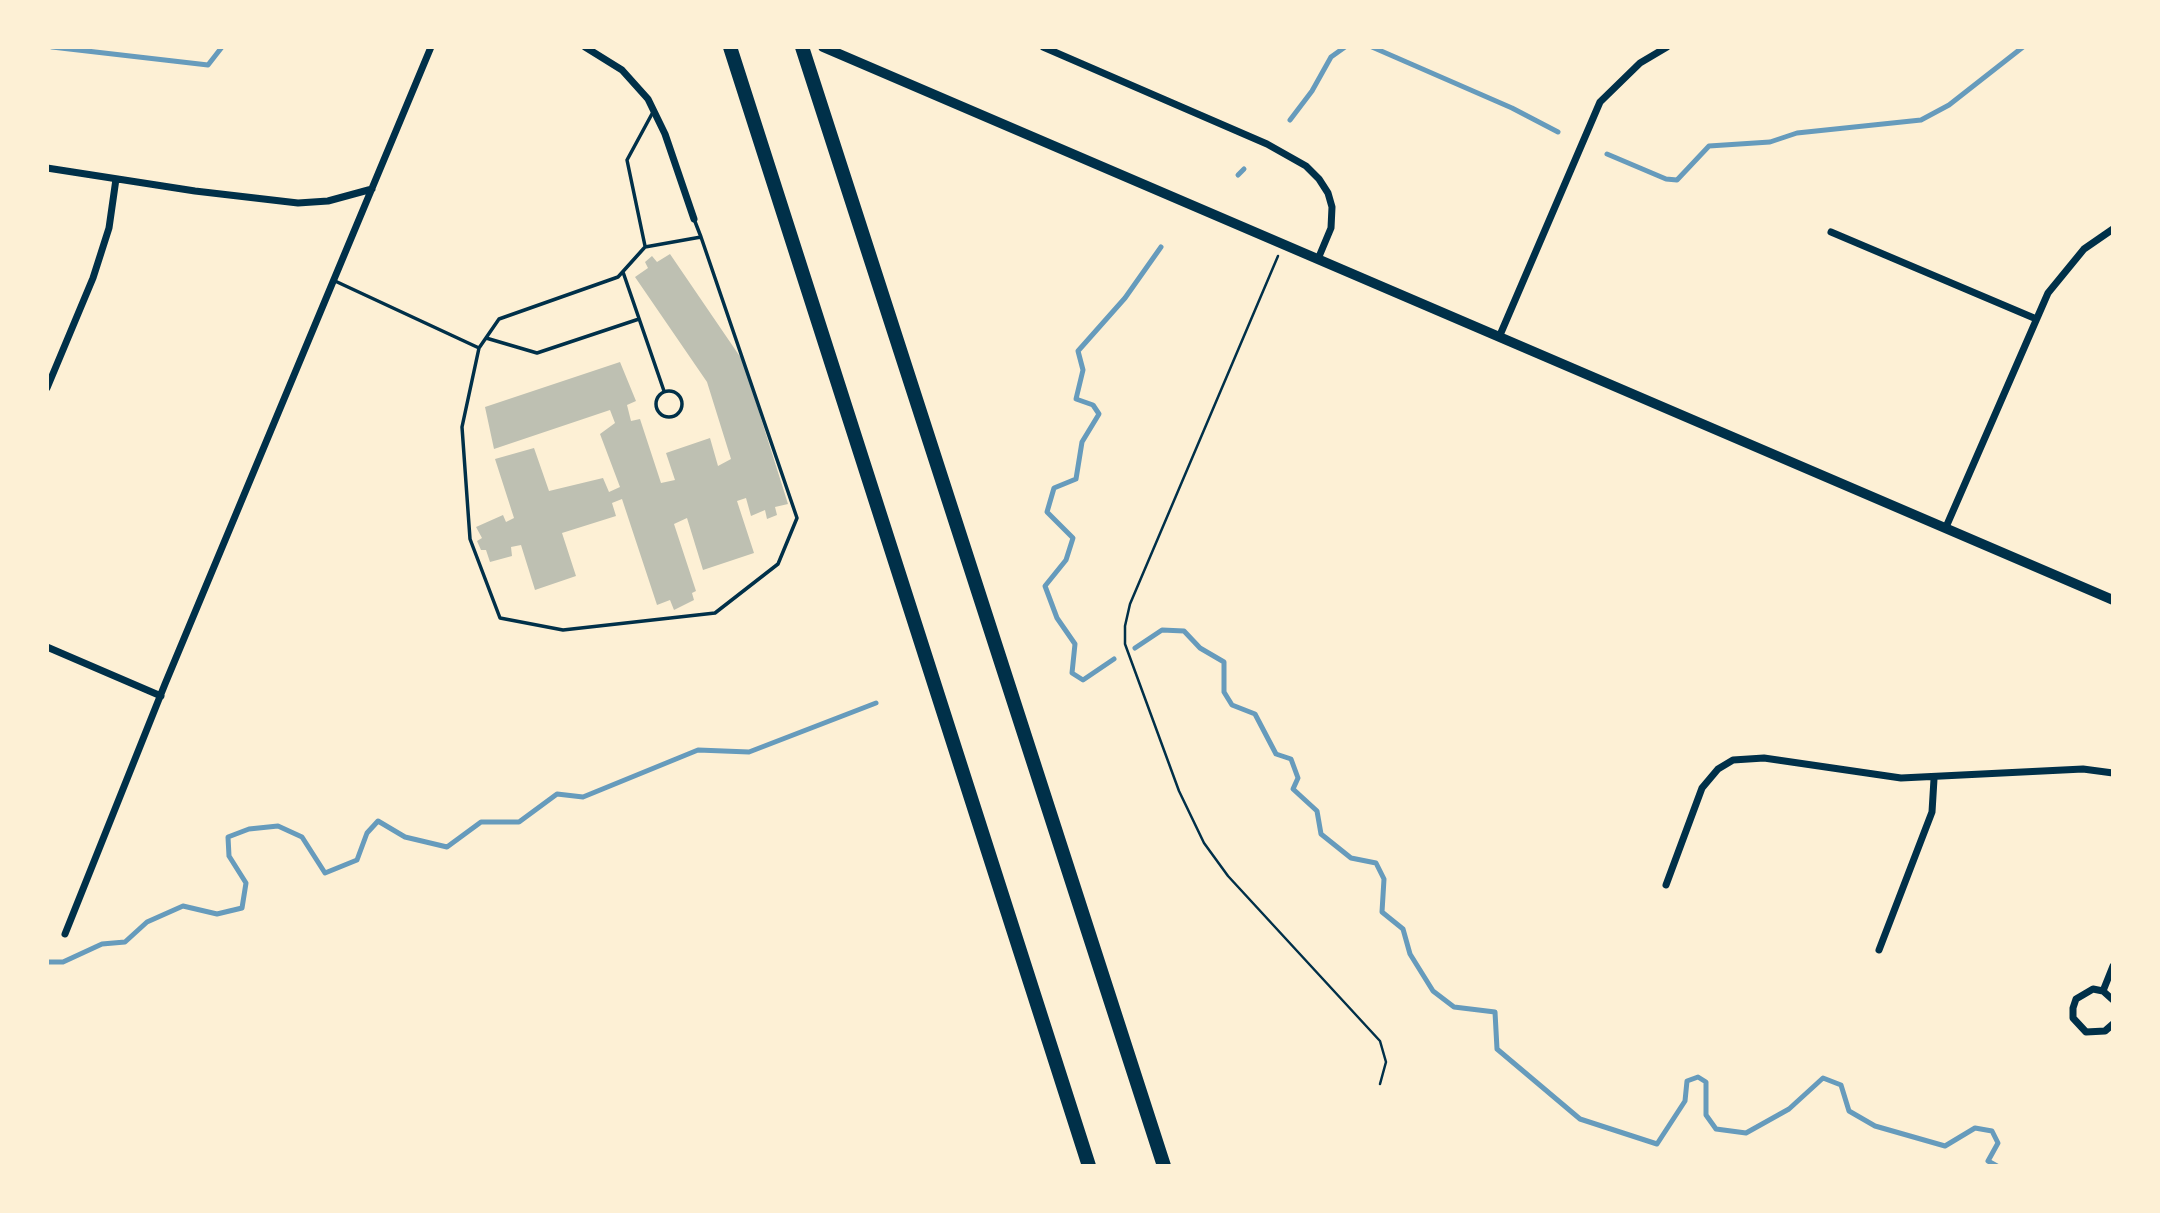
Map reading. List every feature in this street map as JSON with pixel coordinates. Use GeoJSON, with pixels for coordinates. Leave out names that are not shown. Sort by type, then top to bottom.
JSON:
{"type":"FeatureCollection","features":[{"type":"Feature","properties":{"kind":"highway"},"geometry":{"type":"LineString","coordinates":[[730,47],[1089,1166]]}},
{"type":"Feature","properties":{"kind":"highway"},"geometry":{"type":"LineString","coordinates":[[803,47],[1164,1166]]}},
{"type":"Feature","properties":{"kind":"street"},"geometry":{"type":"LineString","coordinates":[[65,934],[431,47]]}},
{"type":"Feature","properties":{"kind":"street"},"geometry":{"type":"LineString","coordinates":[[585,47],[622,70],[654,110],[694,219]]}},
{"type":"Feature","properties":{"kind":"street"},"geometry":{"type":"LineString","coordinates":[[824,47],[2113,600]]}},
{"type":"Feature","properties":{"kind":"street"},"geometry":{"type":"LineString","coordinates":[[1043,47],[1267,144],[1306,166],[1324,186],[1332,207],[1331,229],[1318,259]]}},
{"type":"Feature","properties":{"kind":"street"},"geometry":{"type":"LineString","coordinates":[[1500,335],[1600,102],[1640,63],[1667,47]]}},
{"type":"Feature","properties":{"kind":"street"},"geometry":{"type":"LineString","coordinates":[[47,168],[298,203],[328,201],[372,189]]}},
{"type":"Feature","properties":{"kind":"street"},"geometry":{"type":"LineString","coordinates":[[47,388],[93,278],[109,228],[116,179]]}},
{"type":"Feature","properties":{"kind":"street"},"geometry":{"type":"LineString","coordinates":[[1946,527],[2034,318],[2065,270],[2084,249],[2113,229]]}},
{"type":"Feature","properties":{"kind":"street"},"geometry":{"type":"LineString","coordinates":[[1831,232],[2034,318]]}},
{"type":"Feature","properties":{"kind":"street"},"geometry":{"type":"LineString","coordinates":[[47,648],[161,696]]}},
{"type":"Feature","properties":{"kind":"street"},"geometry":{"type":"LineString","coordinates":[[1666,885],[1702,788],[1718,769],[1733,760],[1764,758],[1870,776],[1934,779],[2083,769],[2113,773]]}},
{"type":"Feature","properties":{"kind":"street"},"geometry":{"type":"LineString","coordinates":[[1879,950],[1933,812],[1934,779]]}},
{"type":"Feature","properties":{"kind":"street"},"geometry":{"type":"LineString","coordinates":[[2103,991],[2113,966]]}},
{"type":"Feature","properties":{"kind":"street"},"geometry":{"type":"LineString","coordinates":[[2113,1000],[2103,991],[2084,992],[2073,1008],[2073,1018],[2078,1026],[2096,1034],[2113,1024]]}},
{"type":"Feature","properties":{"kind":"lane"},"geometry":{"type":"LineString","coordinates":[[645,247],[627,160],[654,110]]}},
{"type":"Feature","properties":{"kind":"lane"},"geometry":{"type":"LineString","coordinates":[[694,219],[701,237],[797,518],[778,564],[716,613],[563,630],[500,618],[470,539],[462,427],[479,348],[499,319],[618,277],[645,247],[701,237]]}},
{"type":"Feature","properties":{"kind":"lane"},"geometry":{"type":"LineString","coordinates":[[623,272],[664,391]]}},
{"type":"Feature","properties":{"kind":"lane"},"geometry":{"type":"LineString","coordinates":[[334,281],[479,348]]}},
{"type":"Feature","properties":{"kind":"lane"},"geometry":{"type":"LineString","coordinates":[[486,338],[537,352],[639,318]]}},
{"type":"Feature","properties":{"kind":"lane"},"geometry":{"type":"LineString","coordinates":[[664,391],[673,391],[681,400],[679,412],[672,416],[663,416],[657,410],[656,401],[664,391]]}},
{"type":"Feature","properties":{"kind":"path"},"geometry":{"type":"LineString","coordinates":[[1283,244],[1130,604],[1125,626],[1125,644],[1179,791],[1204,843],[1228,876],[1380,1041],[1386,1062],[1380,1084]]}},
{"type":"Feature","properties":{"kind":"building"},"geometry":{"type":"Polygon","coordinates":[[[670,254],[743,361],[788,504],[775,507],[777,515],[767,519],[765,510],[751,516],[746,498],[737,501],[754,553],[703,570],[687,518],[674,524],[696,591],[692,593],[694,600],[674,610],[670,600],[657,605],[622,499],[612,503],[616,516],[562,533],[576,576],[535,590],[521,545],[511,547],[512,556],[490,562],[486,550],[481,550],[477,541],[482,538],[476,527],[503,515],[506,522],[514,518],[495,459],[534,448],[549,491],[603,478],[609,492],[620,487],[600,434],[615,423],[610,410],[494,449],[485,407],[620,362],[636,401],[627,405],[631,421],[640,419],[661,483],[675,480],[666,453],[710,438],[718,466],[731,459],[707,382],[635,277],[648,268],[645,262],[652,256],[657,262],[670,254]]]}},
{"type":"Feature","properties":{"kind":"waterway"},"geometry":{"type":"LineString","coordinates":[[52,47],[208,65],[222,47]]}},
{"type":"Feature","properties":{"kind":"waterway"},"geometry":{"type":"LineString","coordinates":[[1290,120],[1312,91],[1331,57],[1345,47]]}},
{"type":"Feature","properties":{"kind":"waterway"},"geometry":{"type":"LineString","coordinates":[[1372,47],[1512,108],[1558,132]]}},
{"type":"Feature","properties":{"kind":"waterway"},"geometry":{"type":"LineString","coordinates":[[1607,154],[1666,179],[1677,180],[1709,146],[1770,142],[1797,133],[1921,120],[1949,105],[2023,47]]}},
{"type":"Feature","properties":{"kind":"waterway"},"geometry":{"type":"LineString","coordinates":[[1238,175],[1244,169]]}},
{"type":"Feature","properties":{"kind":"waterway"},"geometry":{"type":"LineString","coordinates":[[1114,659],[1083,680],[1072,673],[1075,644],[1057,618],[1045,586],[1066,560],[1073,538],[1047,512],[1054,488],[1076,479],[1082,442],[1099,414],[1093,405],[1076,399],[1083,370],[1078,351],[1125,298],[1161,247]]}},
{"type":"Feature","properties":{"kind":"waterway"},"geometry":{"type":"LineString","coordinates":[[1135,648],[1162,630],[1184,631],[1200,648],[1224,662],[1224,692],[1232,705],[1255,714],[1276,754],[1291,759],[1298,778],[1293,789],[1317,811],[1321,834],[1351,858],[1376,863],[1384,879],[1382,912],[1403,929],[1410,954],[1433,991],[1454,1007],[1495,1012],[1497,1049],[1580,1119],[1657,1144],[1685,1101],[1687,1081],[1698,1077],[1706,1082],[1706,1115],[1716,1129],[1746,1133],[1789,1109],[1823,1078],[1841,1085],[1849,1111],[1875,1126],[1945,1146],[1975,1128],[1992,1131],[1998,1143],[1988,1161],[1997,1166]]}},
{"type":"Feature","properties":{"kind":"waterway"},"geometry":{"type":"LineString","coordinates":[[47,962],[63,962],[102,944],[125,942],[147,922],[183,906],[217,914],[242,908],[246,883],[229,856],[228,837],[249,829],[278,826],[302,837],[325,873],[357,860],[367,833],[378,821],[405,837],[447,847],[481,822],[519,822],[557,794],[583,797],[698,750],[749,752],[876,703]]}}]}
